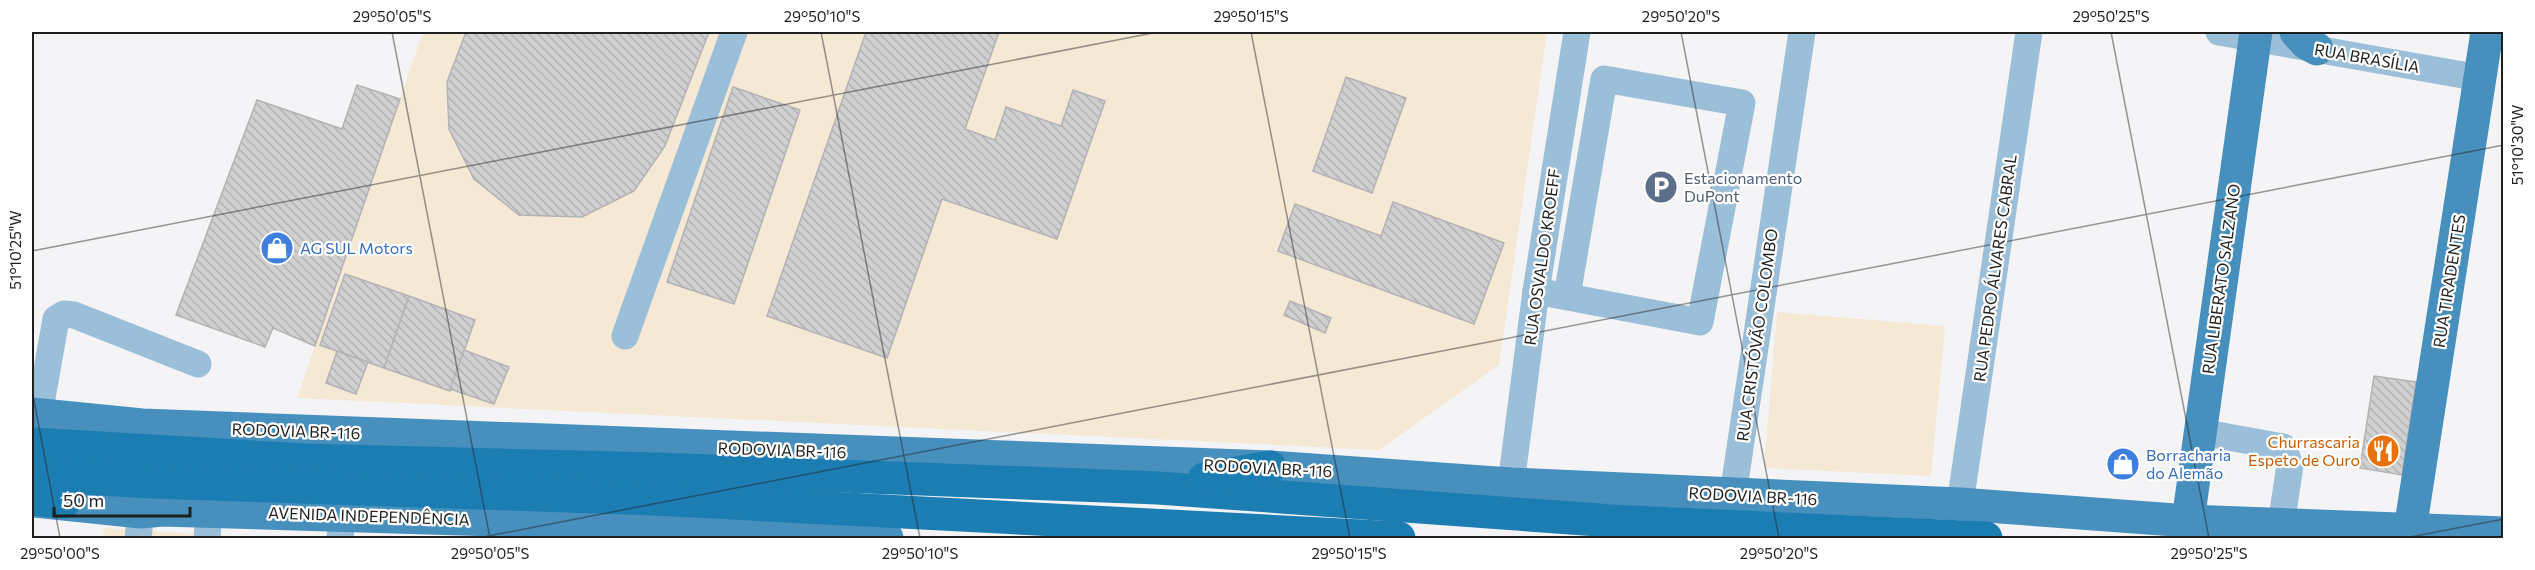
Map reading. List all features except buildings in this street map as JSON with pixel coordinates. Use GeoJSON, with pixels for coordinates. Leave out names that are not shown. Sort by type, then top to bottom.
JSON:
{"type":"FeatureCollection","features":[{"type":"Feature","properties":{"kind":"highway","name":"RODOVIA BR-116"},"geometry":{"type":"LineString","coordinates":[[34,424],[305,460],[657,469],[1158,488],[1612,521],[1986,538]]}},
{"type":"Feature","properties":{"kind":"highway"},"geometry":{"type":"LineString","coordinates":[[1158,488],[1270,467]]}},
{"type":"Feature","properties":{"kind":"highway"},"geometry":{"type":"LineString","coordinates":[[32,475],[152,482],[655,499],[1399,538]]}},
{"type":"Feature","properties":{"kind":"highway"},"geometry":{"type":"LineString","coordinates":[[32,500],[64,502]]}},
{"type":"Feature","properties":{"kind":"main road","name":"RUA TIRADENTES"},"geometry":{"type":"LineString","coordinates":[[2410,530],[2487,32]]}},
{"type":"Feature","properties":{"kind":"main road","name":"RUA LIBERATO SALZANO"},"geometry":{"type":"LineString","coordinates":[[2188,521],[2256,34]]}},
{"type":"Feature","properties":{"kind":"main road","name":"RODOVIA BR-116"},"geometry":{"type":"LineString","coordinates":[[34,424],[142,425],[1270,467],[1511,484],[1960,504],[2188,521],[2504,533]]}},
{"type":"Feature","properties":{"kind":"main road","name":"AVENIDA INDEPENDÊNCIA"},"geometry":{"type":"LineString","coordinates":[[64,502],[140,525],[887,538]]}},
{"type":"Feature","properties":{"kind":"street"},"geometry":{"type":"LineString","coordinates":[[625,336],[734,32]]}},
{"type":"Feature","properties":{"kind":"street","name":"RUA OSVALDO KROEFF"},"geometry":{"type":"LineString","coordinates":[[1511,484],[1536,291],[1576,32]]}},
{"type":"Feature","properties":{"kind":"street","name":"RUA CRISTÓVÃO COLOMBO"},"geometry":{"type":"LineString","coordinates":[[1733,495],[1802,32]]}},
{"type":"Feature","properties":{"kind":"street","name":"RUA PEDRO ÁLVARES CABRAL"},"geometry":{"type":"LineString","coordinates":[[1960,504],[2029,32]]}},
{"type":"Feature","properties":{"kind":"street","name":"RUA BRASÍLIA"},"geometry":{"type":"LineString","coordinates":[[2218,32],[2313,37],[2355,55],[2480,78]]}},
{"type":"Feature","properties":{"kind":"street"},"geometry":{"type":"LineString","coordinates":[[1536,291],[1700,322],[1742,103],[1604,79],[1567,296]]}},
{"type":"Feature","properties":{"kind":"street"},"geometry":{"type":"LineString","coordinates":[[34,424],[56,319],[64,314],[74,315],[198,364]]}},
{"type":"Feature","properties":{"kind":"street"},"geometry":{"type":"LineString","coordinates":[[2200,432],[2283,447],[2290,465],[2281,525]]}},
{"type":"Feature","properties":{"kind":"shaded area"},"geometry":{"type":"Polygon","coordinates":[[[423,32],[1547,32],[1499,365],[1379,450],[297,398],[423,32]]]}},
{"type":"Feature","properties":{"kind":"shaded area"},"geometry":{"type":"Polygon","coordinates":[[[1777,312],[1945,326],[1931,476],[1764,468],[1777,312]]]}},
{"type":"Feature","properties":{"kind":"shaded area"},"geometry":{"type":"Polygon","coordinates":[[[104,528],[264,538],[103,538],[104,528]]]}},
{"type":"Feature","properties":{"kind":"place","name":"Estacionamento DuPont"},"geometry":{"type":"Point","coordinates":[1661,187]}},
{"type":"Feature","properties":{"kind":"place","name":"AG SUL Motors"},"geometry":{"type":"Point","coordinates":[277,248]}},
{"type":"Feature","properties":{"kind":"place","name":"Churrascaria Espeto de Ouro"},"geometry":{"type":"Point","coordinates":[2383,451]}},
{"type":"Feature","properties":{"kind":"place","name":"Borracharia do Alemão"},"geometry":{"type":"Point","coordinates":[2123,464]}}]}
